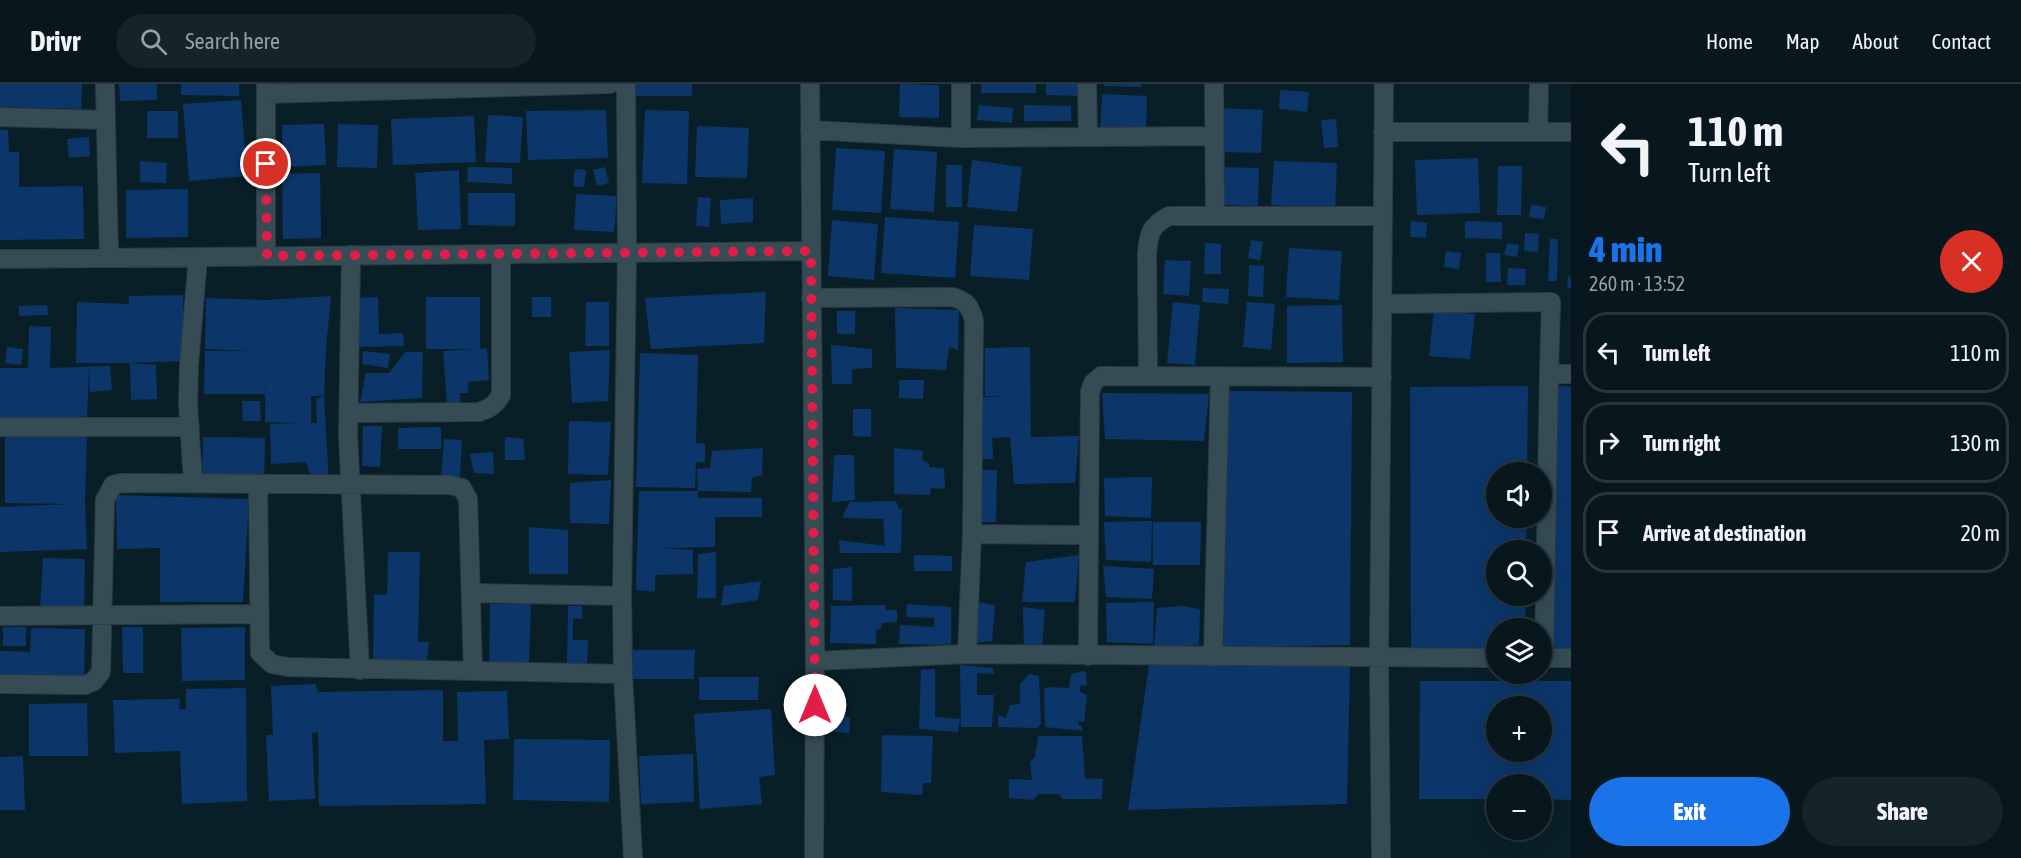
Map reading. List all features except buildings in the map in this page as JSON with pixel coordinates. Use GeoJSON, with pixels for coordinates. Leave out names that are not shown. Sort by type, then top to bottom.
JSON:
{"type":"FeatureCollection","features":[{"type":"Feature","properties":{"kind":"street"},"geometry":{"type":"LineString","coordinates":[[105,84],[109,258]]}},
{"type":"Feature","properties":{"kind":"street"},"geometry":{"type":"LineString","coordinates":[[267,256],[266,89],[610,84]]}},
{"type":"Feature","properties":{"kind":"street"},"geometry":{"type":"LineString","coordinates":[[626,84],[627,253],[622,596],[623,674],[633,858]]}},
{"type":"Feature","properties":{"kind":"street"},"geometry":{"type":"LineString","coordinates":[[810,84],[815,661],[814,858]]}},
{"type":"Feature","properties":{"kind":"street"},"geometry":{"type":"LineString","coordinates":[[961,84],[961,138]]}},
{"type":"Feature","properties":{"kind":"street"},"geometry":{"type":"LineString","coordinates":[[1087,84],[1088,137]]}},
{"type":"Feature","properties":{"kind":"street"},"geometry":{"type":"LineString","coordinates":[[1214,84],[1215,216]]}},
{"type":"Feature","properties":{"kind":"street"},"geometry":{"type":"LineString","coordinates":[[1381,858],[1379,658],[1384,84]]}},
{"type":"Feature","properties":{"kind":"street"},"geometry":{"type":"LineString","coordinates":[[1538,132],[1539,84]]}},
{"type":"Feature","properties":{"kind":"street"},"geometry":{"type":"LineString","coordinates":[[0,117],[106,120]]}},
{"type":"Feature","properties":{"kind":"street"},"geometry":{"type":"LineString","coordinates":[[810,130],[961,138],[1214,136]]}},
{"type":"Feature","properties":{"kind":"street"},"geometry":{"type":"LineString","coordinates":[[1383,132],[1571,132]]}},
{"type":"Feature","properties":{"kind":"street"},"geometry":{"type":"LineString","coordinates":[[1148,376],[1147,253],[1149,233],[1157,222],[1169,216],[1383,216]]}},
{"type":"Feature","properties":{"kind":"street"},"geometry":{"type":"LineString","coordinates":[[0,259],[811,251]]}},
{"type":"Feature","properties":{"kind":"street"},"geometry":{"type":"LineString","coordinates":[[348,412],[479,412],[490,409],[496,404],[501,395],[501,254]]}},
{"type":"Feature","properties":{"kind":"street"},"geometry":{"type":"LineString","coordinates":[[351,255],[348,412],[360,670]]}},
{"type":"Feature","properties":{"kind":"street"},"geometry":{"type":"LineString","coordinates":[[193,483],[189,365],[198,257]]}},
{"type":"Feature","properties":{"kind":"street"},"geometry":{"type":"LineString","coordinates":[[811,298],[952,297],[969,305],[974,321],[972,534],[967,654]]}},
{"type":"Feature","properties":{"kind":"street"},"geometry":{"type":"LineString","coordinates":[[1383,304],[1551,302],[1544,618]]}},
{"type":"Feature","properties":{"kind":"street"},"geometry":{"type":"LineString","coordinates":[[1549,374],[1571,374]]}},
{"type":"Feature","properties":{"kind":"street"},"geometry":{"type":"LineString","coordinates":[[1088,656],[1090,392],[1093,383],[1101,376],[1382,377]]}},
{"type":"Feature","properties":{"kind":"street"},"geometry":{"type":"LineString","coordinates":[[1213,657],[1220,377]]}},
{"type":"Feature","properties":{"kind":"street"},"geometry":{"type":"LineString","coordinates":[[0,427],[190,427]]}},
{"type":"Feature","properties":{"kind":"street"},"geometry":{"type":"LineString","coordinates":[[0,684],[85,685],[94,681],[101,672],[104,513],[107,494],[113,485],[122,483],[350,483],[450,485],[462,488],[468,499],[473,671]]}},
{"type":"Feature","properties":{"kind":"street"},"geometry":{"type":"LineString","coordinates":[[258,484],[260,653],[272,664],[288,667],[360,670],[623,674]]}},
{"type":"Feature","properties":{"kind":"street"},"geometry":{"type":"LineString","coordinates":[[972,534],[1088,535]]}},
{"type":"Feature","properties":{"kind":"street"},"geometry":{"type":"LineString","coordinates":[[471,593],[622,596]]}},
{"type":"Feature","properties":{"kind":"street"},"geometry":{"type":"LineString","coordinates":[[0,616],[259,614]]}},
{"type":"Feature","properties":{"kind":"street"},"geometry":{"type":"LineString","coordinates":[[815,661],[967,654],[1486,658]]}},
{"type":"Feature","properties":{"kind":"street"},"geometry":{"type":"LineString","coordinates":[[1552,658],[1571,658]]}},
{"type":"Feature","properties":{"kind":"route"},"geometry":{"type":"LineString","coordinates":[[266,164],[267,256],[811,251],[815,705]]}}]}
